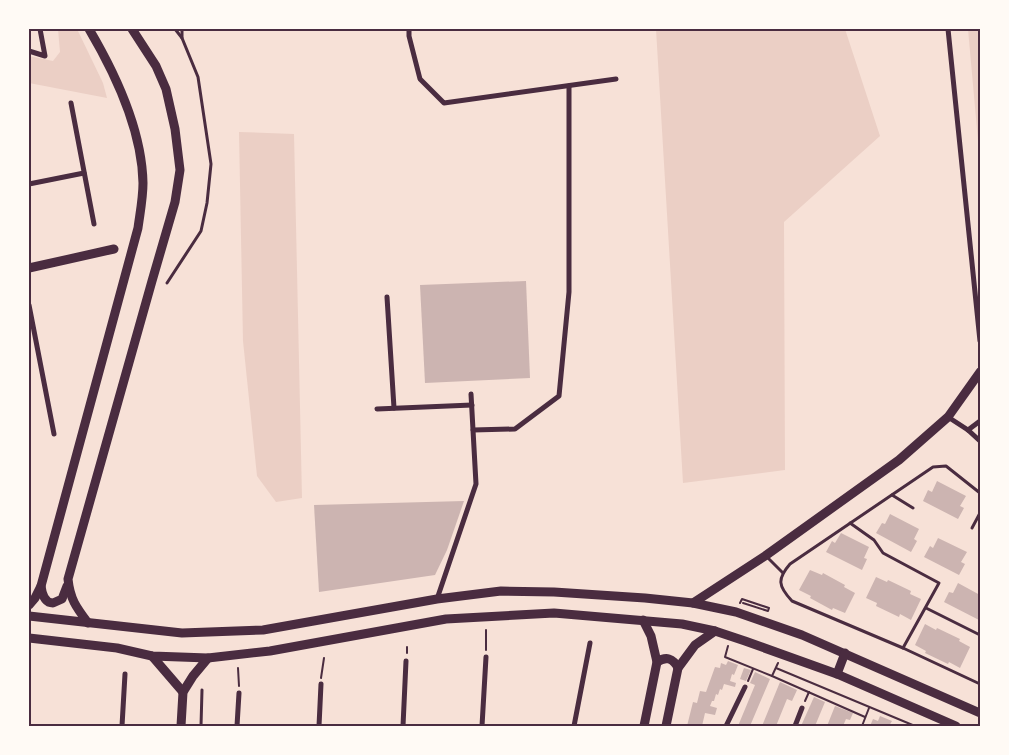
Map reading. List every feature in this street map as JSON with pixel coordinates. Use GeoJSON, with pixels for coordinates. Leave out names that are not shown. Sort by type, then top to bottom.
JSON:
{"type":"FeatureCollection","features":[{"type":"Feature","properties":{"kind":"main road"},"geometry":{"type":"LineString","coordinates":[[29,606],[41,586],[138,228],[141,206],[143,182],[140,155],[129,113],[120,87],[89,29]]}},
{"type":"Feature","properties":{"kind":"main road"},"geometry":{"type":"LineString","coordinates":[[41,586],[42,596],[54,603],[62,599],[65,594],[175,202],[180,170],[175,129],[166,89],[156,66],[132,29]]}},
{"type":"Feature","properties":{"kind":"main road"},"geometry":{"type":"LineString","coordinates":[[29,268],[114,249]]}},
{"type":"Feature","properties":{"kind":"main road"},"geometry":{"type":"LineString","coordinates":[[693,603],[765,556],[899,460],[948,417],[980,372]]}},
{"type":"Feature","properties":{"kind":"main road"},"geometry":{"type":"LineString","coordinates":[[68,579],[70,594],[77,609],[88,623]]}},
{"type":"Feature","properties":{"kind":"main road"},"geometry":{"type":"LineString","coordinates":[[29,616],[182,633],[263,630],[438,599],[501,592],[554,592],[693,603],[736,612],[802,635],[980,712]]}},
{"type":"Feature","properties":{"kind":"main road"},"geometry":{"type":"LineString","coordinates":[[29,638],[117,648],[152,656],[208,658],[270,651],[446,619],[554,613],[643,620],[682,624],[715,631],[837,674],[956,726]]}},
{"type":"Feature","properties":{"kind":"main road"},"geometry":{"type":"LineString","coordinates":[[643,620],[651,636],[658,662],[644,726]]}},
{"type":"Feature","properties":{"kind":"main road"},"geometry":{"type":"LineString","coordinates":[[666,726],[678,668],[695,645],[715,631]]}},
{"type":"Feature","properties":{"kind":"main road"},"geometry":{"type":"LineString","coordinates":[[837,674],[844,653]]}},
{"type":"Feature","properties":{"kind":"main road"},"geometry":{"type":"LineString","coordinates":[[152,656],[183,692]]}},
{"type":"Feature","properties":{"kind":"main road"},"geometry":{"type":"LineString","coordinates":[[181,726],[183,692],[208,658]]}},
{"type":"Feature","properties":{"kind":"main road"},"geometry":{"type":"LineString","coordinates":[[658,662],[663,658],[670,658],[678,668]]}},
{"type":"Feature","properties":{"kind":"street"},"geometry":{"type":"LineString","coordinates":[[29,52],[46,56],[40,29]]}},
{"type":"Feature","properties":{"kind":"street"},"geometry":{"type":"LineString","coordinates":[[409,29],[409,36],[420,79],[444,103],[616,79]]}},
{"type":"Feature","properties":{"kind":"street"},"geometry":{"type":"LineString","coordinates":[[948,29],[980,341]]}},
{"type":"Feature","properties":{"kind":"street"},"geometry":{"type":"LineString","coordinates":[[473,430],[515,429],[559,396],[569,292],[569,86]]}},
{"type":"Feature","properties":{"kind":"street"},"geometry":{"type":"LineString","coordinates":[[71,103],[94,224]]}},
{"type":"Feature","properties":{"kind":"street"},"geometry":{"type":"LineString","coordinates":[[29,184],[84,173]]}},
{"type":"Feature","properties":{"kind":"street"},"geometry":{"type":"LineString","coordinates":[[387,297],[394,408]]}},
{"type":"Feature","properties":{"kind":"street"},"geometry":{"type":"LineString","coordinates":[[29,305],[54,434]]}},
{"type":"Feature","properties":{"kind":"street"},"geometry":{"type":"LineString","coordinates":[[438,599],[476,484],[471,394]]}},
{"type":"Feature","properties":{"kind":"street"},"geometry":{"type":"LineString","coordinates":[[377,409],[472,405]]}},
{"type":"Feature","properties":{"kind":"street"},"geometry":{"type":"LineString","coordinates":[[948,417],[968,430],[980,441]]}},
{"type":"Feature","properties":{"kind":"street"},"geometry":{"type":"LineString","coordinates":[[968,430],[980,421]]}},
{"type":"Feature","properties":{"kind":"street"},"geometry":{"type":"LineString","coordinates":[[574,726],[590,643]]}},
{"type":"Feature","properties":{"kind":"street"},"geometry":{"type":"LineString","coordinates":[[482,726],[486,657]]}},
{"type":"Feature","properties":{"kind":"street"},"geometry":{"type":"LineString","coordinates":[[403,726],[406,661]]}},
{"type":"Feature","properties":{"kind":"street"},"geometry":{"type":"LineString","coordinates":[[122,726],[125,674]]}},
{"type":"Feature","properties":{"kind":"street"},"geometry":{"type":"LineString","coordinates":[[319,726],[321,684]]}},
{"type":"Feature","properties":{"kind":"street"},"geometry":{"type":"LineString","coordinates":[[726,726],[744,687]]}},
{"type":"Feature","properties":{"kind":"street"},"geometry":{"type":"LineString","coordinates":[[237,726],[239,693]]}},
{"type":"Feature","properties":{"kind":"street"},"geometry":{"type":"LineString","coordinates":[[795,726],[802,708]]}},
{"type":"Feature","properties":{"kind":"lane"},"geometry":{"type":"LineString","coordinates":[[167,283],[201,231],[207,203],[211,164],[198,77],[182,38],[174,29]]}},
{"type":"Feature","properties":{"kind":"lane"},"geometry":{"type":"LineString","coordinates":[[182,29],[182,38]]}},
{"type":"Feature","properties":{"kind":"lane"},"geometry":{"type":"LineString","coordinates":[[980,492],[946,466],[933,467],[790,564],[782,572],[780,584],[784,593],[792,601],[904,648],[980,684]]}},
{"type":"Feature","properties":{"kind":"lane"},"geometry":{"type":"LineString","coordinates":[[892,495],[913,508]]}},
{"type":"Feature","properties":{"kind":"lane"},"geometry":{"type":"LineString","coordinates":[[972,528],[980,513]]}},
{"type":"Feature","properties":{"kind":"lane"},"geometry":{"type":"LineString","coordinates":[[850,523],[874,540],[883,553],[939,583],[904,648]]}},
{"type":"Feature","properties":{"kind":"lane"},"geometry":{"type":"LineString","coordinates":[[765,556],[782,572]]}},
{"type":"Feature","properties":{"kind":"lane"},"geometry":{"type":"LineString","coordinates":[[926,608],[980,635]]}},
{"type":"Feature","properties":{"kind":"lane"},"geometry":{"type":"LineString","coordinates":[[201,726],[202,690]]}},
{"type":"Feature","properties":{"kind":"path"},"geometry":{"type":"LineString","coordinates":[[736,612],[742,598],[769,608],[768,611],[743,603]]}},
{"type":"Feature","properties":{"kind":"path"},"geometry":{"type":"LineString","coordinates":[[486,630],[486,657]]}},
{"type":"Feature","properties":{"kind":"path"},"geometry":{"type":"LineString","coordinates":[[29,661],[30,653]]}},
{"type":"Feature","properties":{"kind":"path"},"geometry":{"type":"LineString","coordinates":[[725,657],[865,716]]}},
{"type":"Feature","properties":{"kind":"path"},"geometry":{"type":"LineString","coordinates":[[321,684],[324,658]]}},
{"type":"Feature","properties":{"kind":"path"},"geometry":{"type":"LineString","coordinates":[[238,668],[239,693]]}},
{"type":"Feature","properties":{"kind":"path"},"geometry":{"type":"LineString","coordinates":[[744,687],[753,668]]}},
{"type":"Feature","properties":{"kind":"path"},"geometry":{"type":"LineString","coordinates":[[772,676],[776,668],[915,726]]}},
{"type":"Feature","properties":{"kind":"path"},"geometry":{"type":"LineString","coordinates":[[862,726],[869,707]]}},
{"type":"Feature","properties":{"kind":"shaded area"},"geometry":{"type":"Polygon","coordinates":[[[58,29],[77,29],[103,83],[107,98],[29,83],[29,56],[53,61],[60,52],[58,29]]]}},
{"type":"Feature","properties":{"kind":"shaded area"},"geometry":{"type":"Polygon","coordinates":[[[656,29],[845,29],[880,136],[784,222],[785,470],[683,483],[656,29]]]}},
{"type":"Feature","properties":{"kind":"shaded area"},"geometry":{"type":"Polygon","coordinates":[[[968,29],[980,29],[980,163],[968,29]]]}},
{"type":"Feature","properties":{"kind":"shaded area"},"geometry":{"type":"Polygon","coordinates":[[[239,132],[294,134],[302,498],[276,502],[257,476],[243,341],[239,132]]]}},
{"type":"Feature","properties":{"kind":"building"},"geometry":{"type":"Polygon","coordinates":[[[526,281],[530,378],[425,383],[420,285],[526,281]]]}},
{"type":"Feature","properties":{"kind":"building"},"geometry":{"type":"Polygon","coordinates":[[[937,481],[966,496],[960,506],[964,508],[958,519],[923,501],[928,490],[932,492],[937,481]]]}},
{"type":"Feature","properties":{"kind":"building"},"geometry":{"type":"Polygon","coordinates":[[[464,501],[447,550],[435,575],[319,592],[314,505],[464,501]]]}},
{"type":"Feature","properties":{"kind":"building"},"geometry":{"type":"Polygon","coordinates":[[[890,514],[919,529],[914,539],[917,541],[911,552],[876,533],[882,523],[885,524],[890,514]]]}},
{"type":"Feature","properties":{"kind":"building"},"geometry":{"type":"Polygon","coordinates":[[[841,533],[869,547],[864,558],[867,559],[862,570],[826,552],[832,541],[835,543],[841,533]]]}},
{"type":"Feature","properties":{"kind":"building"},"geometry":{"type":"Polygon","coordinates":[[[938,538],[967,552],[961,562],[965,564],[959,575],[924,557],[930,546],[933,548],[938,538]]]}},
{"type":"Feature","properties":{"kind":"building"},"geometry":{"type":"Polygon","coordinates":[[[810,570],[822,575],[823,573],[855,593],[845,613],[833,608],[832,610],[799,590],[810,570]]]}},
{"type":"Feature","properties":{"kind":"building"},"geometry":{"type":"Polygon","coordinates":[[[876,577],[887,582],[888,580],[911,591],[910,594],[921,599],[911,620],[900,614],[899,617],[876,606],[877,603],[866,598],[876,577]]]}},
{"type":"Feature","properties":{"kind":"building"},"geometry":{"type":"Polygon","coordinates":[[[958,583],[980,595],[979,620],[944,602],[949,592],[953,593],[958,583]]]}},
{"type":"Feature","properties":{"kind":"building"},"geometry":{"type":"Polygon","coordinates":[[[925,624],[960,639],[959,641],[970,647],[960,668],[925,653],[926,651],[915,645],[925,624]]]}},
{"type":"Feature","properties":{"kind":"building"},"geometry":{"type":"Polygon","coordinates":[[[728,661],[738,665],[730,681],[736,683],[735,687],[724,684],[722,690],[720,689],[718,695],[716,694],[710,706],[717,708],[715,715],[705,713],[702,726],[687,726],[693,702],[697,703],[700,691],[706,692],[715,667],[720,668],[721,663],[726,665],[728,661]]]}},
{"type":"Feature","properties":{"kind":"building"},"geometry":{"type":"Polygon","coordinates":[[[744,668],[751,670],[746,681],[740,679],[744,668]]]}},
{"type":"Feature","properties":{"kind":"building"},"geometry":{"type":"Polygon","coordinates":[[[755,672],[770,679],[750,726],[738,726],[755,685],[750,683],[755,672]]]}},
{"type":"Feature","properties":{"kind":"building"},"geometry":{"type":"Polygon","coordinates":[[[780,682],[797,690],[792,701],[787,699],[776,726],[762,726],[780,682]]]}},
{"type":"Feature","properties":{"kind":"building"},"geometry":{"type":"Polygon","coordinates":[[[814,697],[825,702],[815,726],[801,726],[814,697]]]}},
{"type":"Feature","properties":{"kind":"building"},"geometry":{"type":"Polygon","coordinates":[[[835,706],[853,713],[850,720],[846,719],[843,726],[827,726],[835,706]]]}},
{"type":"Feature","properties":{"kind":"building"},"geometry":{"type":"Polygon","coordinates":[[[880,716],[892,721],[889,726],[870,726],[873,719],[878,721],[880,716]]]}}]}
